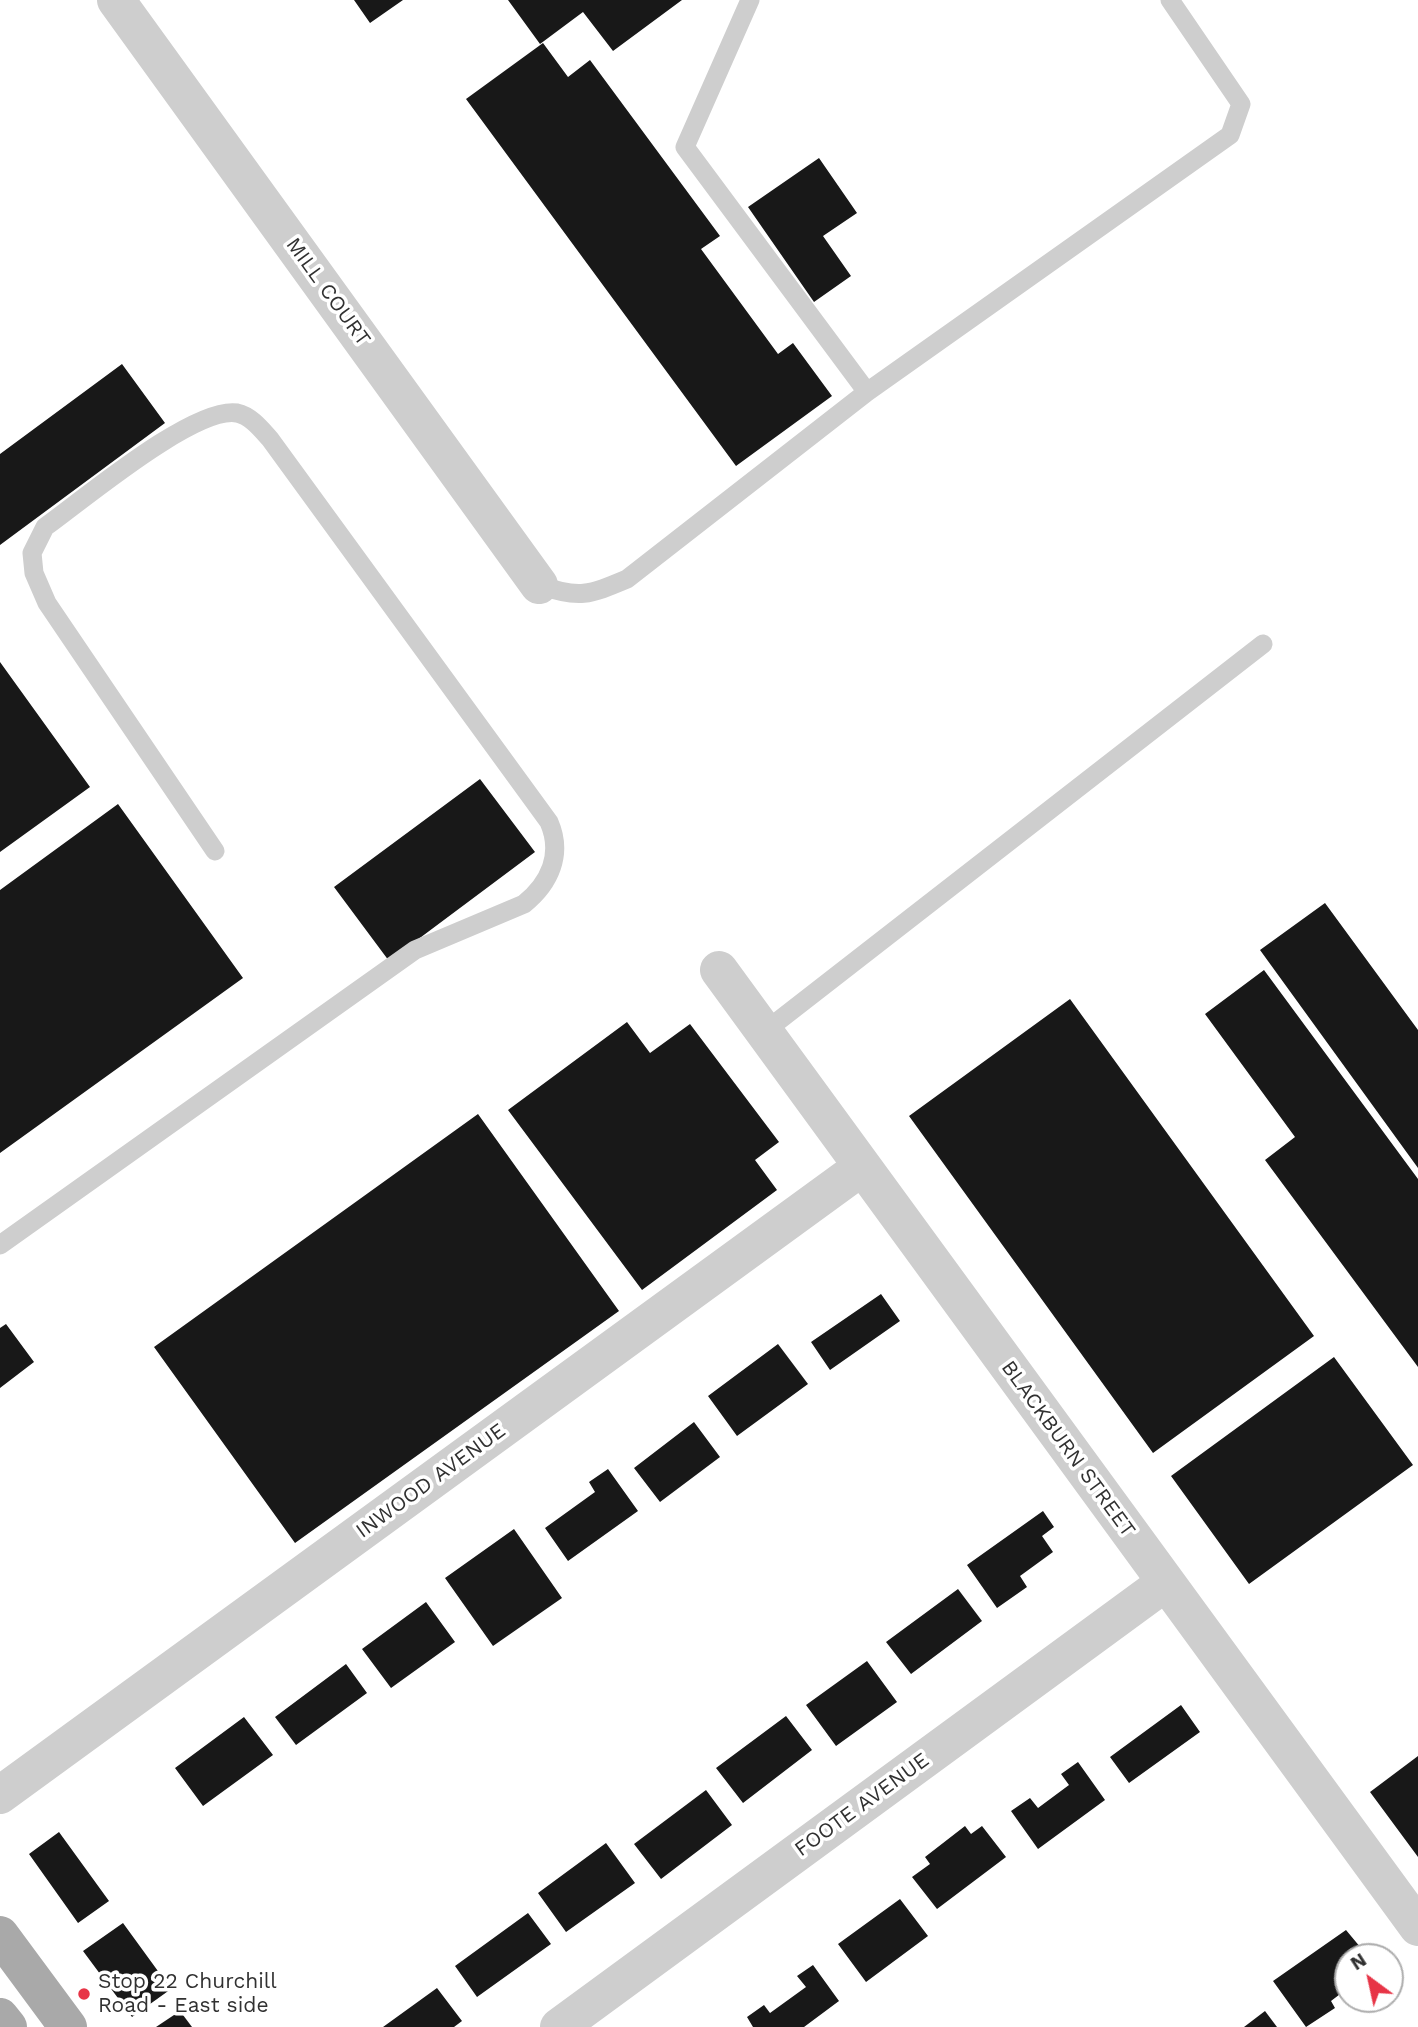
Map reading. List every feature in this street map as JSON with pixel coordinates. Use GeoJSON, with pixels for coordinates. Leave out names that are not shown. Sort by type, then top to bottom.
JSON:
{"type":"FeatureCollection","features":[{"type":"Feature","properties":{"kind":"main road"},"geometry":{"type":"LineString","coordinates":[[0,1936],[68,2027]]}},
{"type":"Feature","properties":{"kind":"main road"},"geometry":{"type":"LineString","coordinates":[[0,2017],[8,2027]]}},
{"type":"Feature","properties":{"kind":"street","name":"MILL COURT"},"geometry":{"type":"LineString","coordinates":[[116,0],[539,585]]}},
{"type":"Feature","properties":{"kind":"street","name":"BLACKBURN STREET"},"geometry":{"type":"LineString","coordinates":[[719,970],[1418,1927]]}},
{"type":"Feature","properties":{"kind":"street","name":"INWOOD AVENUE"},"geometry":{"type":"LineString","coordinates":[[0,1795],[862,1167]]}},
{"type":"Feature","properties":{"kind":"street","name":"FOOTE AVENUE"},"geometry":{"type":"LineString","coordinates":[[559,2027],[1165,1583]]}},
{"type":"Feature","properties":{"kind":"lane"},"geometry":{"type":"LineString","coordinates":[[750,0],[685,147],[867,391]]}},
{"type":"Feature","properties":{"kind":"lane"},"geometry":{"type":"LineString","coordinates":[[539,585],[566,595],[587,596],[627,579],[867,391],[1230,135],[1241,104],[1170,0]]}},
{"type":"Feature","properties":{"kind":"lane"},"geometry":{"type":"LineString","coordinates":[[0,1245],[415,950],[524,904],[536,894],[554,865],[555,835],[549,822],[270,439],[257,424],[240,414],[225,412],[188,425],[45,527],[32,553],[34,573],[57,620],[215,851]]}},
{"type":"Feature","properties":{"kind":"lane"},"geometry":{"type":"LineString","coordinates":[[764,1032],[1263,644]]}},
{"type":"Feature","properties":{"kind":"building"},"geometry":{"type":"Polygon","coordinates":[[[354,0],[403,0],[370,23],[354,0]]]}},
{"type":"Feature","properties":{"kind":"building"},"geometry":{"type":"Polygon","coordinates":[[[508,0],[682,0],[613,51],[583,12],[540,44],[508,0]]]}},
{"type":"Feature","properties":{"kind":"building"},"geometry":{"type":"Polygon","coordinates":[[[543,43],[568,77],[590,60],[720,236],[701,249],[778,354],[793,343],[832,396],[736,466],[466,99],[543,43]]]}},
{"type":"Feature","properties":{"kind":"building"},"geometry":{"type":"Polygon","coordinates":[[[819,158],[857,213],[823,236],[851,276],[814,302],[748,207],[819,158]]]}},
{"type":"Feature","properties":{"kind":"building"},"geometry":{"type":"Polygon","coordinates":[[[122,364],[165,423],[0,545],[0,454],[122,364]]]}},
{"type":"Feature","properties":{"kind":"building"},"geometry":{"type":"Polygon","coordinates":[[[0,662],[90,787],[0,852],[0,662]]]}},
{"type":"Feature","properties":{"kind":"building"},"geometry":{"type":"Polygon","coordinates":[[[480,779],[535,852],[389,961],[334,887],[480,779]]]}},
{"type":"Feature","properties":{"kind":"building"},"geometry":{"type":"Polygon","coordinates":[[[118,804],[243,978],[0,1153],[0,890],[118,804]]]}},
{"type":"Feature","properties":{"kind":"building"},"geometry":{"type":"Polygon","coordinates":[[[1325,903],[1418,1030],[1418,1168],[1260,950],[1325,903]]]}},
{"type":"Feature","properties":{"kind":"building"},"geometry":{"type":"Polygon","coordinates":[[[1264,970],[1418,1179],[1418,1367],[1265,1160],[1295,1137],[1205,1014],[1264,970]]]}},
{"type":"Feature","properties":{"kind":"building"},"geometry":{"type":"Polygon","coordinates":[[[1070,999],[1314,1336],[1153,1453],[909,1116],[1070,999]]]}},
{"type":"Feature","properties":{"kind":"building"},"geometry":{"type":"Polygon","coordinates":[[[627,1022],[650,1053],[690,1024],[779,1142],[755,1160],[777,1190],[642,1290],[508,1110],[627,1022]]]}},
{"type":"Feature","properties":{"kind":"building"},"geometry":{"type":"Polygon","coordinates":[[[478,1114],[619,1311],[295,1543],[154,1347],[478,1114]]]}},
{"type":"Feature","properties":{"kind":"building"},"geometry":{"type":"Polygon","coordinates":[[[881,1294],[900,1321],[830,1370],[811,1342],[881,1294]]]}},
{"type":"Feature","properties":{"kind":"building"},"geometry":{"type":"Polygon","coordinates":[[[6,1324],[34,1362],[0,1388],[0,1328],[6,1324]]]}},
{"type":"Feature","properties":{"kind":"building"},"geometry":{"type":"Polygon","coordinates":[[[778,1344],[808,1384],[737,1436],[708,1396],[778,1344]]]}},
{"type":"Feature","properties":{"kind":"building"},"geometry":{"type":"Polygon","coordinates":[[[1334,1357],[1413,1465],[1249,1584],[1171,1476],[1334,1357]]]}},
{"type":"Feature","properties":{"kind":"building"},"geometry":{"type":"Polygon","coordinates":[[[694,1422],[720,1457],[660,1502],[634,1468],[694,1422]]]}},
{"type":"Feature","properties":{"kind":"building"},"geometry":{"type":"Polygon","coordinates":[[[608,1469],[638,1511],[568,1561],[545,1528],[595,1492],[589,1482],[608,1469]]]}},
{"type":"Feature","properties":{"kind":"building"},"geometry":{"type":"Polygon","coordinates":[[[1043,1511],[1054,1527],[1042,1536],[1053,1552],[1020,1576],[1027,1587],[997,1608],[967,1565],[1043,1511]]]}},
{"type":"Feature","properties":{"kind":"building"},"geometry":{"type":"Polygon","coordinates":[[[514,1529],[562,1598],[493,1646],[445,1578],[514,1529]]]}},
{"type":"Feature","properties":{"kind":"building"},"geometry":{"type":"Polygon","coordinates":[[[958,1589],[982,1621],[911,1674],[886,1642],[958,1589]]]}},
{"type":"Feature","properties":{"kind":"building"},"geometry":{"type":"Polygon","coordinates":[[[426,1602],[455,1642],[391,1688],[362,1649],[426,1602]]]}},
{"type":"Feature","properties":{"kind":"building"},"geometry":{"type":"Polygon","coordinates":[[[867,1661],[897,1702],[836,1746],[806,1705],[867,1661]]]}},
{"type":"Feature","properties":{"kind":"building"},"geometry":{"type":"Polygon","coordinates":[[[346,1664],[367,1693],[296,1745],[275,1717],[346,1664]]]}},
{"type":"Feature","properties":{"kind":"building"},"geometry":{"type":"Polygon","coordinates":[[[1181,1705],[1200,1732],[1129,1783],[1110,1757],[1181,1705]]]}},
{"type":"Feature","properties":{"kind":"building"},"geometry":{"type":"Polygon","coordinates":[[[786,1716],[812,1750],[743,1803],[716,1768],[786,1716]]]}},
{"type":"Feature","properties":{"kind":"building"},"geometry":{"type":"Polygon","coordinates":[[[244,1717],[273,1755],[203,1806],[175,1768],[244,1717]]]}},
{"type":"Feature","properties":{"kind":"building"},"geometry":{"type":"Polygon","coordinates":[[[1418,1756],[1418,1857],[1370,1792],[1418,1756]]]}},
{"type":"Feature","properties":{"kind":"building"},"geometry":{"type":"Polygon","coordinates":[[[1078,1762],[1105,1800],[1038,1849],[1011,1811],[1030,1798],[1038,1808],[1069,1785],[1061,1774],[1078,1762]]]}},
{"type":"Feature","properties":{"kind":"building"},"geometry":{"type":"Polygon","coordinates":[[[706,1790],[732,1825],[661,1879],[634,1844],[706,1790]]]}},
{"type":"Feature","properties":{"kind":"building"},"geometry":{"type":"Polygon","coordinates":[[[965,1826],[971,1834],[982,1826],[1006,1857],[937,1909],[912,1877],[930,1864],[925,1857],[965,1826]]]}},
{"type":"Feature","properties":{"kind":"building"},"geometry":{"type":"Polygon","coordinates":[[[59,1832],[109,1901],[78,1923],[29,1854],[59,1832]]]}},
{"type":"Feature","properties":{"kind":"building"},"geometry":{"type":"Polygon","coordinates":[[[606,1843],[635,1883],[566,1932],[538,1893],[606,1843]]]}},
{"type":"Feature","properties":{"kind":"building"},"geometry":{"type":"Polygon","coordinates":[[[900,1899],[928,1936],[866,1982],[838,1944],[900,1899]]]}},
{"type":"Feature","properties":{"kind":"building"},"geometry":{"type":"Polygon","coordinates":[[[528,1913],[551,1944],[477,1997],[455,1966],[528,1913]]]}},
{"type":"Feature","properties":{"kind":"building"},"geometry":{"type":"Polygon","coordinates":[[[123,1923],[171,1989],[132,2017],[83,1951],[123,1923]]]}},
{"type":"Feature","properties":{"kind":"building"},"geometry":{"type":"Polygon","coordinates":[[[1346,1930],[1357,1943],[1334,1943],[1334,1999],[1331,2001],[1334,2009],[1306,2027],[1273,1981],[1346,1930]]]}},
{"type":"Feature","properties":{"kind":"building"},"geometry":{"type":"Polygon","coordinates":[[[813,1965],[839,2001],[804,2027],[753,2027],[747,2017],[764,2005],[770,2013],[806,1987],[797,1976],[813,1965]]]}},
{"type":"Feature","properties":{"kind":"building"},"geometry":{"type":"Polygon","coordinates":[[[437,1988],[462,2021],[454,2027],[383,2027],[437,1988]]]}},
{"type":"Feature","properties":{"kind":"building"},"geometry":{"type":"Polygon","coordinates":[[[180,2011],[192,2027],[156,2027],[180,2011]]]}},
{"type":"Feature","properties":{"kind":"building"},"geometry":{"type":"Polygon","coordinates":[[[1265,2011],[1277,2027],[1244,2027],[1265,2011]]]}},
{"type":"Feature","properties":{"kind":"place","name":"Stop 22 Churchill Road - East side"},"geometry":{"type":"Point","coordinates":[84,1994]}}]}
